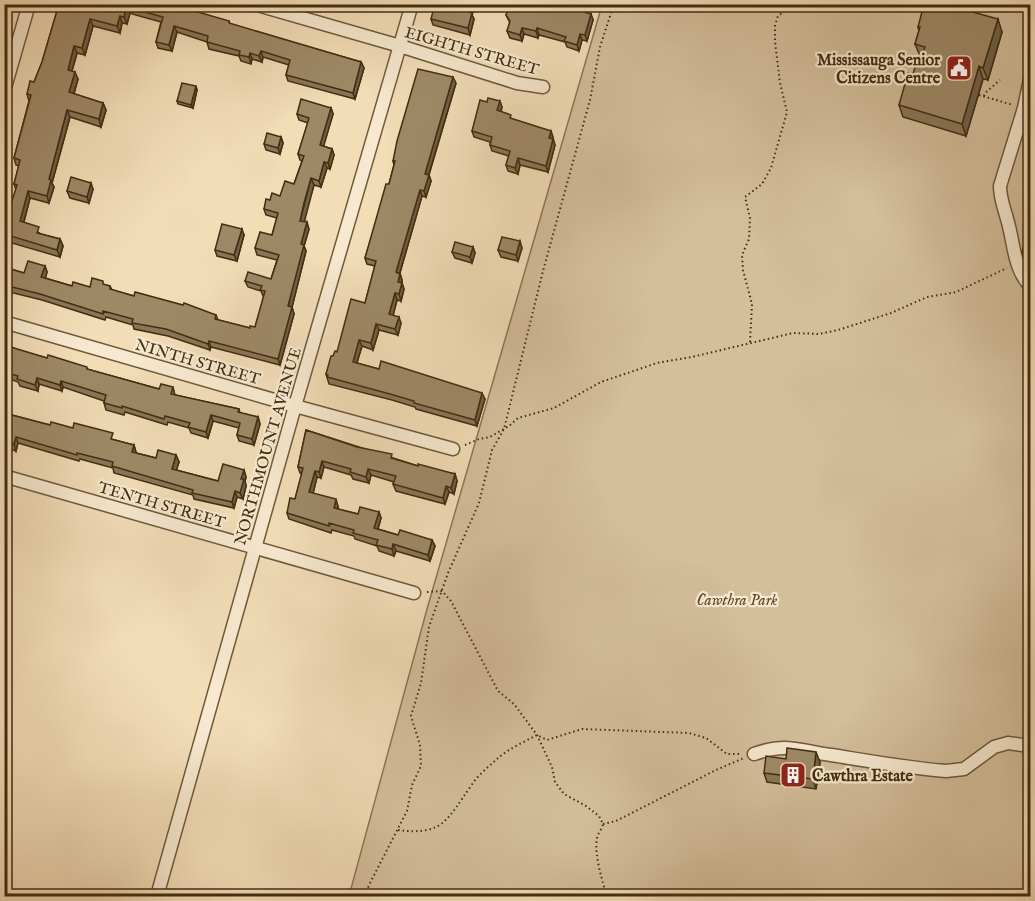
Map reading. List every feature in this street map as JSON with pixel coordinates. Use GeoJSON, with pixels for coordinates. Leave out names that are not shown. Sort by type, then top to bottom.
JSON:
{"type":"FeatureCollection","features":[{"type":"Feature","properties":{"kind":"street"},"geometry":{"type":"LineString","coordinates":[[4,91],[30,4]]}},
{"type":"Feature","properties":{"kind":"street","name":"EIGHTH STREET"},"geometry":{"type":"LineString","coordinates":[[254,4],[517,83],[543,87]]}},
{"type":"Feature","properties":{"kind":"street","name":"NORTHMOUNT AVENUE"},"geometry":{"type":"LineString","coordinates":[[157,897],[295,406],[412,4]]}},
{"type":"Feature","properties":{"kind":"street"},"geometry":{"type":"LineString","coordinates":[[1030,79],[1024,108],[1000,186],[1000,198],[1008,219],[1017,263],[1030,286]]}},
{"type":"Feature","properties":{"kind":"street","name":"NINTH STREET"},"geometry":{"type":"LineString","coordinates":[[4,322],[453,449]]}},
{"type":"Feature","properties":{"kind":"street","name":"TENTH STREET"},"geometry":{"type":"LineString","coordinates":[[4,476],[414,593]]}},
{"type":"Feature","properties":{"kind":"street"},"geometry":{"type":"LineString","coordinates":[[754,754],[765,750],[793,747],[828,755],[946,771],[964,769],[994,747],[1008,743],[1030,746]]}},
{"type":"Feature","properties":{"kind":"path"},"geometry":{"type":"LineString","coordinates":[[365,897],[407,811],[412,785],[421,766],[420,745],[411,716],[421,683],[429,627],[448,573],[479,503],[492,450],[504,429],[543,271],[590,100],[600,47],[614,4]]}},
{"type":"Feature","properties":{"kind":"path"},"geometry":{"type":"LineString","coordinates":[[750,342],[752,304],[743,270],[742,255],[749,239],[750,218],[745,197],[762,184],[771,168],[786,112],[780,83],[775,25],[778,16],[789,8],[809,4]]}},
{"type":"Feature","properties":{"kind":"path"},"geometry":{"type":"LineString","coordinates":[[984,96],[1000,80]]}},
{"type":"Feature","properties":{"kind":"path"},"geometry":{"type":"LineString","coordinates":[[979,95],[1024,108]]}},
{"type":"Feature","properties":{"kind":"path"},"geometry":{"type":"LineString","coordinates":[[453,449],[490,437],[518,418],[554,408],[601,382],[657,363],[793,333],[838,330],[891,313],[927,297],[956,292],[1017,263]]}},
{"type":"Feature","properties":{"kind":"path"},"geometry":{"type":"LineString","coordinates":[[414,593],[442,591]]}},
{"type":"Feature","properties":{"kind":"path"},"geometry":{"type":"LineString","coordinates":[[442,591],[451,601],[498,691],[514,704],[537,735],[552,767],[555,782],[564,794],[599,816],[603,824],[597,839],[600,877],[607,897]]}},
{"type":"Feature","properties":{"kind":"path"},"geometry":{"type":"LineString","coordinates":[[537,735],[547,740],[582,729],[689,733],[706,738],[727,754],[754,754]]}},
{"type":"Feature","properties":{"kind":"path"},"geometry":{"type":"LineString","coordinates":[[396,830],[418,833],[429,831],[442,823],[453,813],[472,784],[499,757],[537,735]]}},
{"type":"Feature","properties":{"kind":"path"},"geometry":{"type":"LineString","coordinates":[[603,824],[616,821],[716,770],[754,754]]}},
{"type":"Feature","properties":{"kind":"green space","name":"Cawthra Park"},"geometry":{"type":"Polygon","coordinates":[[[602,5],[1030,5],[1030,896],[349,896],[427,609],[602,5]]]}},
{"type":"Feature","properties":{"kind":"building"},"geometry":{"type":"Polygon","coordinates":[[[59,4],[127,4],[124,17],[120,16],[117,26],[90,19],[82,48],[74,46],[68,70],[75,72],[69,92],[103,103],[99,119],[67,110],[49,179],[51,180],[47,196],[28,191],[20,221],[39,227],[37,233],[60,239],[57,250],[4,234],[7,215],[4,214],[4,202],[11,204],[17,185],[14,184],[20,160],[14,158],[31,95],[27,94],[30,81],[34,82],[42,62],[59,4]]]}},
{"type":"Feature","properties":{"kind":"building"},"geometry":{"type":"Polygon","coordinates":[[[131,4],[171,4],[361,62],[353,93],[286,75],[290,60],[261,51],[259,56],[250,53],[249,57],[239,55],[240,51],[207,42],[208,36],[174,26],[169,45],[156,42],[163,17],[130,8],[131,4]]]}},
{"type":"Feature","properties":{"kind":"building"},"geometry":{"type":"Polygon","coordinates":[[[435,4],[444,6],[445,4],[471,4],[469,12],[472,13],[468,28],[431,19],[435,4]]]}},
{"type":"Feature","properties":{"kind":"building"},"geometry":{"type":"Polygon","coordinates":[[[510,4],[566,4],[591,14],[585,35],[580,34],[577,45],[564,41],[566,37],[537,28],[536,31],[522,28],[520,35],[507,31],[510,21],[506,15],[510,4]]]}},
{"type":"Feature","properties":{"kind":"building","name":"Mississauga Senior Citizens Centre"},"geometry":{"type":"Polygon","coordinates":[[[924,4],[960,4],[970,7],[969,11],[998,19],[983,68],[979,66],[962,124],[899,105],[908,73],[913,74],[916,64],[920,65],[925,47],[915,44],[924,4]]]}},
{"type":"Feature","properties":{"kind":"building"},"geometry":{"type":"Polygon","coordinates":[[[418,69],[453,77],[425,174],[429,175],[424,191],[420,190],[396,272],[400,274],[398,282],[402,283],[399,294],[395,293],[389,314],[399,317],[395,329],[376,324],[371,343],[359,340],[353,362],[379,369],[381,361],[482,393],[475,420],[327,377],[326,374],[331,356],[335,351],[337,352],[351,299],[365,303],[376,261],[365,258],[386,184],[389,184],[397,141],[418,69]]]}},
{"type":"Feature","properties":{"kind":"building"},"geometry":{"type":"Polygon","coordinates":[[[182,83],[196,86],[191,105],[177,101],[182,83]]]}},
{"type":"Feature","properties":{"kind":"building"},"geometry":{"type":"Polygon","coordinates":[[[488,98],[500,101],[497,110],[511,115],[510,118],[551,131],[549,138],[553,139],[546,166],[518,158],[515,168],[506,165],[510,151],[490,145],[492,137],[472,131],[480,100],[487,102],[488,98]]]}},
{"type":"Feature","properties":{"kind":"building"},"geometry":{"type":"Polygon","coordinates":[[[301,99],[331,108],[320,145],[332,149],[328,163],[324,162],[319,181],[311,178],[304,203],[300,221],[307,222],[301,244],[304,245],[288,306],[292,307],[278,359],[209,341],[208,344],[166,329],[132,323],[133,319],[103,311],[103,314],[4,285],[4,267],[24,273],[28,261],[45,266],[41,277],[72,286],[73,282],[90,287],[92,278],[103,281],[103,284],[110,286],[110,289],[134,296],[135,292],[183,305],[184,303],[216,315],[215,319],[250,328],[250,326],[255,327],[265,291],[260,290],[262,286],[245,281],[248,272],[271,279],[279,255],[255,248],[260,232],[272,235],[278,213],[264,209],[266,199],[270,200],[272,193],[280,196],[285,181],[294,184],[304,156],[298,154],[309,118],[297,114],[301,99]]]}},
{"type":"Feature","properties":{"kind":"building"},"geometry":{"type":"Polygon","coordinates":[[[267,133],[281,137],[278,148],[264,144],[267,133]]]}},
{"type":"Feature","properties":{"kind":"building"},"geometry":{"type":"Polygon","coordinates":[[[71,177],[91,183],[87,197],[67,191],[71,177]]]}},
{"type":"Feature","properties":{"kind":"building"},"geometry":{"type":"Polygon","coordinates":[[[1030,223],[1030,255],[1022,252],[1030,223]]]}},
{"type":"Feature","properties":{"kind":"building"},"geometry":{"type":"Polygon","coordinates":[[[222,224],[242,229],[234,255],[215,250],[222,224]]]}},
{"type":"Feature","properties":{"kind":"building"},"geometry":{"type":"Polygon","coordinates":[[[502,237],[520,241],[516,255],[498,250],[502,237]]]}},
{"type":"Feature","properties":{"kind":"building"},"geometry":{"type":"Polygon","coordinates":[[[455,242],[473,247],[470,257],[452,252],[455,242]]]}},
{"type":"Feature","properties":{"kind":"building"},"geometry":{"type":"Polygon","coordinates":[[[4,345],[47,358],[48,355],[87,367],[87,369],[159,389],[161,384],[173,387],[171,394],[239,409],[238,412],[258,417],[252,439],[237,435],[240,423],[211,415],[206,432],[188,427],[190,423],[165,416],[164,419],[104,403],[106,395],[61,381],[60,385],[37,378],[35,385],[17,379],[18,376],[4,372],[4,345]]]}},
{"type":"Feature","properties":{"kind":"building"},"geometry":{"type":"Polygon","coordinates":[[[4,413],[50,425],[51,422],[73,428],[74,423],[113,433],[111,439],[134,445],[132,452],[156,458],[158,450],[176,455],[172,469],[218,481],[223,464],[244,470],[240,493],[235,491],[232,502],[192,493],[193,490],[112,466],[113,462],[77,453],[77,455],[16,437],[14,444],[4,441],[4,413]]]}},
{"type":"Feature","properties":{"kind":"building"},"geometry":{"type":"Polygon","coordinates":[[[306,430],[357,447],[392,454],[391,458],[418,466],[418,464],[455,474],[451,488],[446,486],[443,498],[393,484],[396,476],[368,469],[366,477],[350,472],[351,469],[322,461],[319,472],[315,471],[309,492],[336,499],[334,508],[358,514],[360,507],[379,512],[374,528],[398,535],[400,530],[432,540],[428,555],[393,544],[392,549],[376,545],[378,540],[353,533],[354,530],[329,523],[329,526],[287,513],[290,498],[295,499],[303,468],[298,467],[306,430]]]}},
{"type":"Feature","properties":{"kind":"building"},"geometry":{"type":"Polygon","coordinates":[[[787,748],[816,752],[813,779],[764,773],[766,756],[786,759],[787,748]]]}},
{"type":"Feature","properties":{"kind":"place","name":"Mississauga Senior Citizens Centre"},"geometry":{"type":"Point","coordinates":[959,68]}},
{"type":"Feature","properties":{"kind":"place","name":"Cawthra Estate"},"geometry":{"type":"Point","coordinates":[793,775]}}]}
